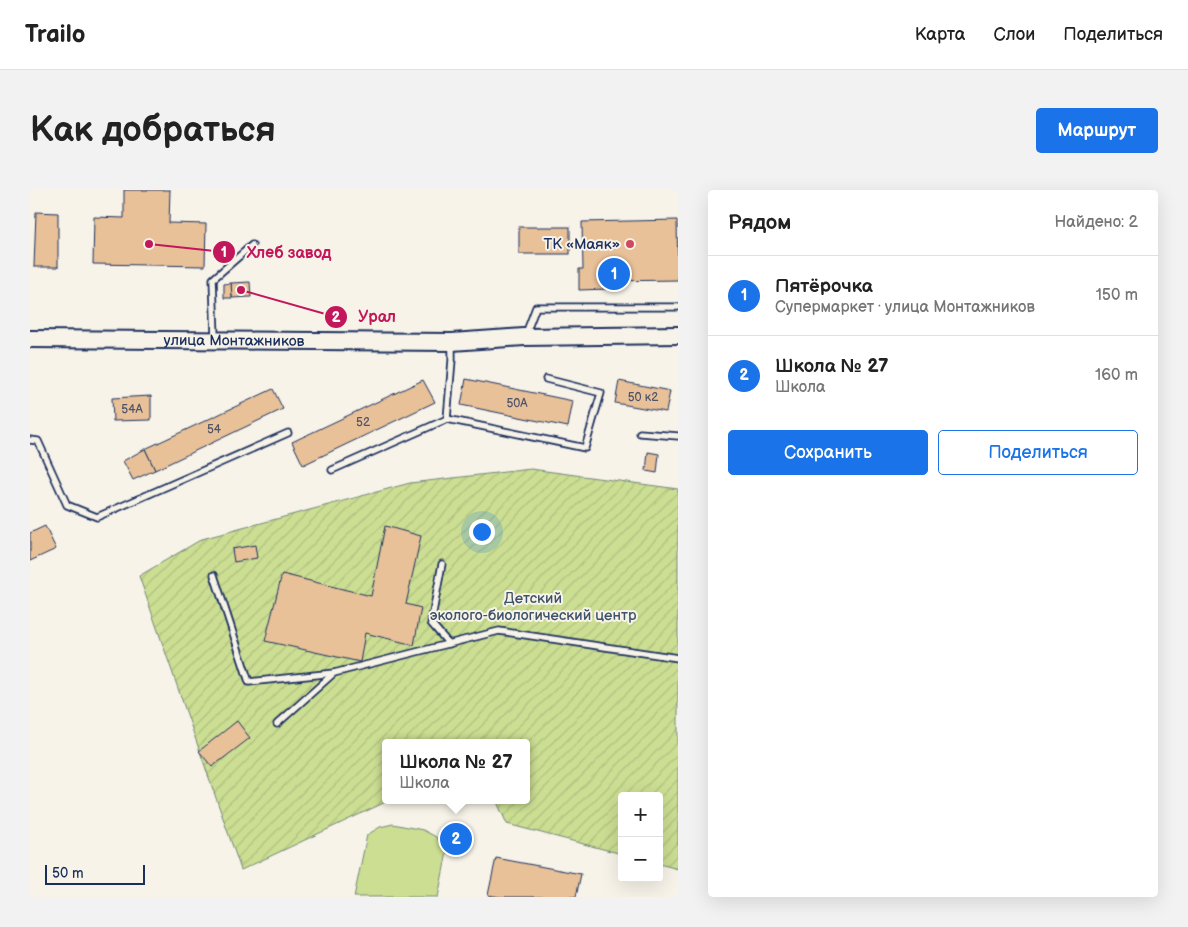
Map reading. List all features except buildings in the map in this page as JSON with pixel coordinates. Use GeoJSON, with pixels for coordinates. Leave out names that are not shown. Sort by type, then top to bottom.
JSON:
{"type":"FeatureCollection","features":[{"type":"Feature","properties":{"kind":"street","name":"улица Монтажников"},"geometry":{"type":"LineString","coordinates":[[30,339],[452,342],[524,337],[678,335]]}},
{"type":"Feature","properties":{"kind":"lane"},"geometry":{"type":"LineString","coordinates":[[216,340],[213,279],[252,245]]}},
{"type":"Feature","properties":{"kind":"lane"},"geometry":{"type":"LineString","coordinates":[[524,337],[536,306],[678,307]]}},
{"type":"Feature","properties":{"kind":"lane"},"geometry":{"type":"LineString","coordinates":[[447,419],[452,342]]}},
{"type":"Feature","properties":{"kind":"lane"},"geometry":{"type":"LineString","coordinates":[[332,470],[447,419],[585,448],[601,393],[546,379]]}},
{"type":"Feature","properties":{"kind":"lane"},"geometry":{"type":"LineString","coordinates":[[30,440],[38,441],[67,505],[97,516],[288,433]]}},
{"type":"Feature","properties":{"kind":"lane"},"geometry":{"type":"LineString","coordinates":[[640,433],[678,436]]}},
{"type":"Feature","properties":{"kind":"lane"},"geometry":{"type":"LineString","coordinates":[[442,564],[431,623],[450,644]]}},
{"type":"Feature","properties":{"kind":"lane"},"geometry":{"type":"LineString","coordinates":[[214,575],[249,682],[334,673],[499,632],[678,658]]}},
{"type":"Feature","properties":{"kind":"lane"},"geometry":{"type":"LineString","coordinates":[[277,724],[334,673]]}},
{"type":"Feature","properties":{"kind":"green space","name":"Детский эколого-биологический центр"},"geometry":{"type":"Polygon","coordinates":[[[531,469],[678,489],[678,869],[663,865],[663,792],[618,792],[618,853],[507,824],[498,804],[530,804],[530,739],[382,739],[382,804],[241,870],[139,576],[202,539],[410,483],[531,469]]]}},
{"type":"Feature","properties":{"kind":"green space"},"geometry":{"type":"Polygon","coordinates":[[[393,824],[423,830],[436,837],[447,852],[438,897],[354,897],[367,835],[380,827],[393,824]]]}},
{"type":"Feature","properties":{"kind":"place","name":"Хлеб завод"},"geometry":{"type":"Point","coordinates":[149,244]}},
{"type":"Feature","properties":{"kind":"place","name":"ТК «Маяк»"},"geometry":{"type":"Point","coordinates":[630,244]}},
{"type":"Feature","properties":{"kind":"place","name":"Пятёрочка"},"geometry":{"type":"Point","coordinates":[614,274]}},
{"type":"Feature","properties":{"kind":"place","name":"Урал"},"geometry":{"type":"Point","coordinates":[241,290]}},
{"type":"Feature","properties":{"kind":"place","name":"Школа № 27"},"geometry":{"type":"Point","coordinates":[456,839]}}]}
